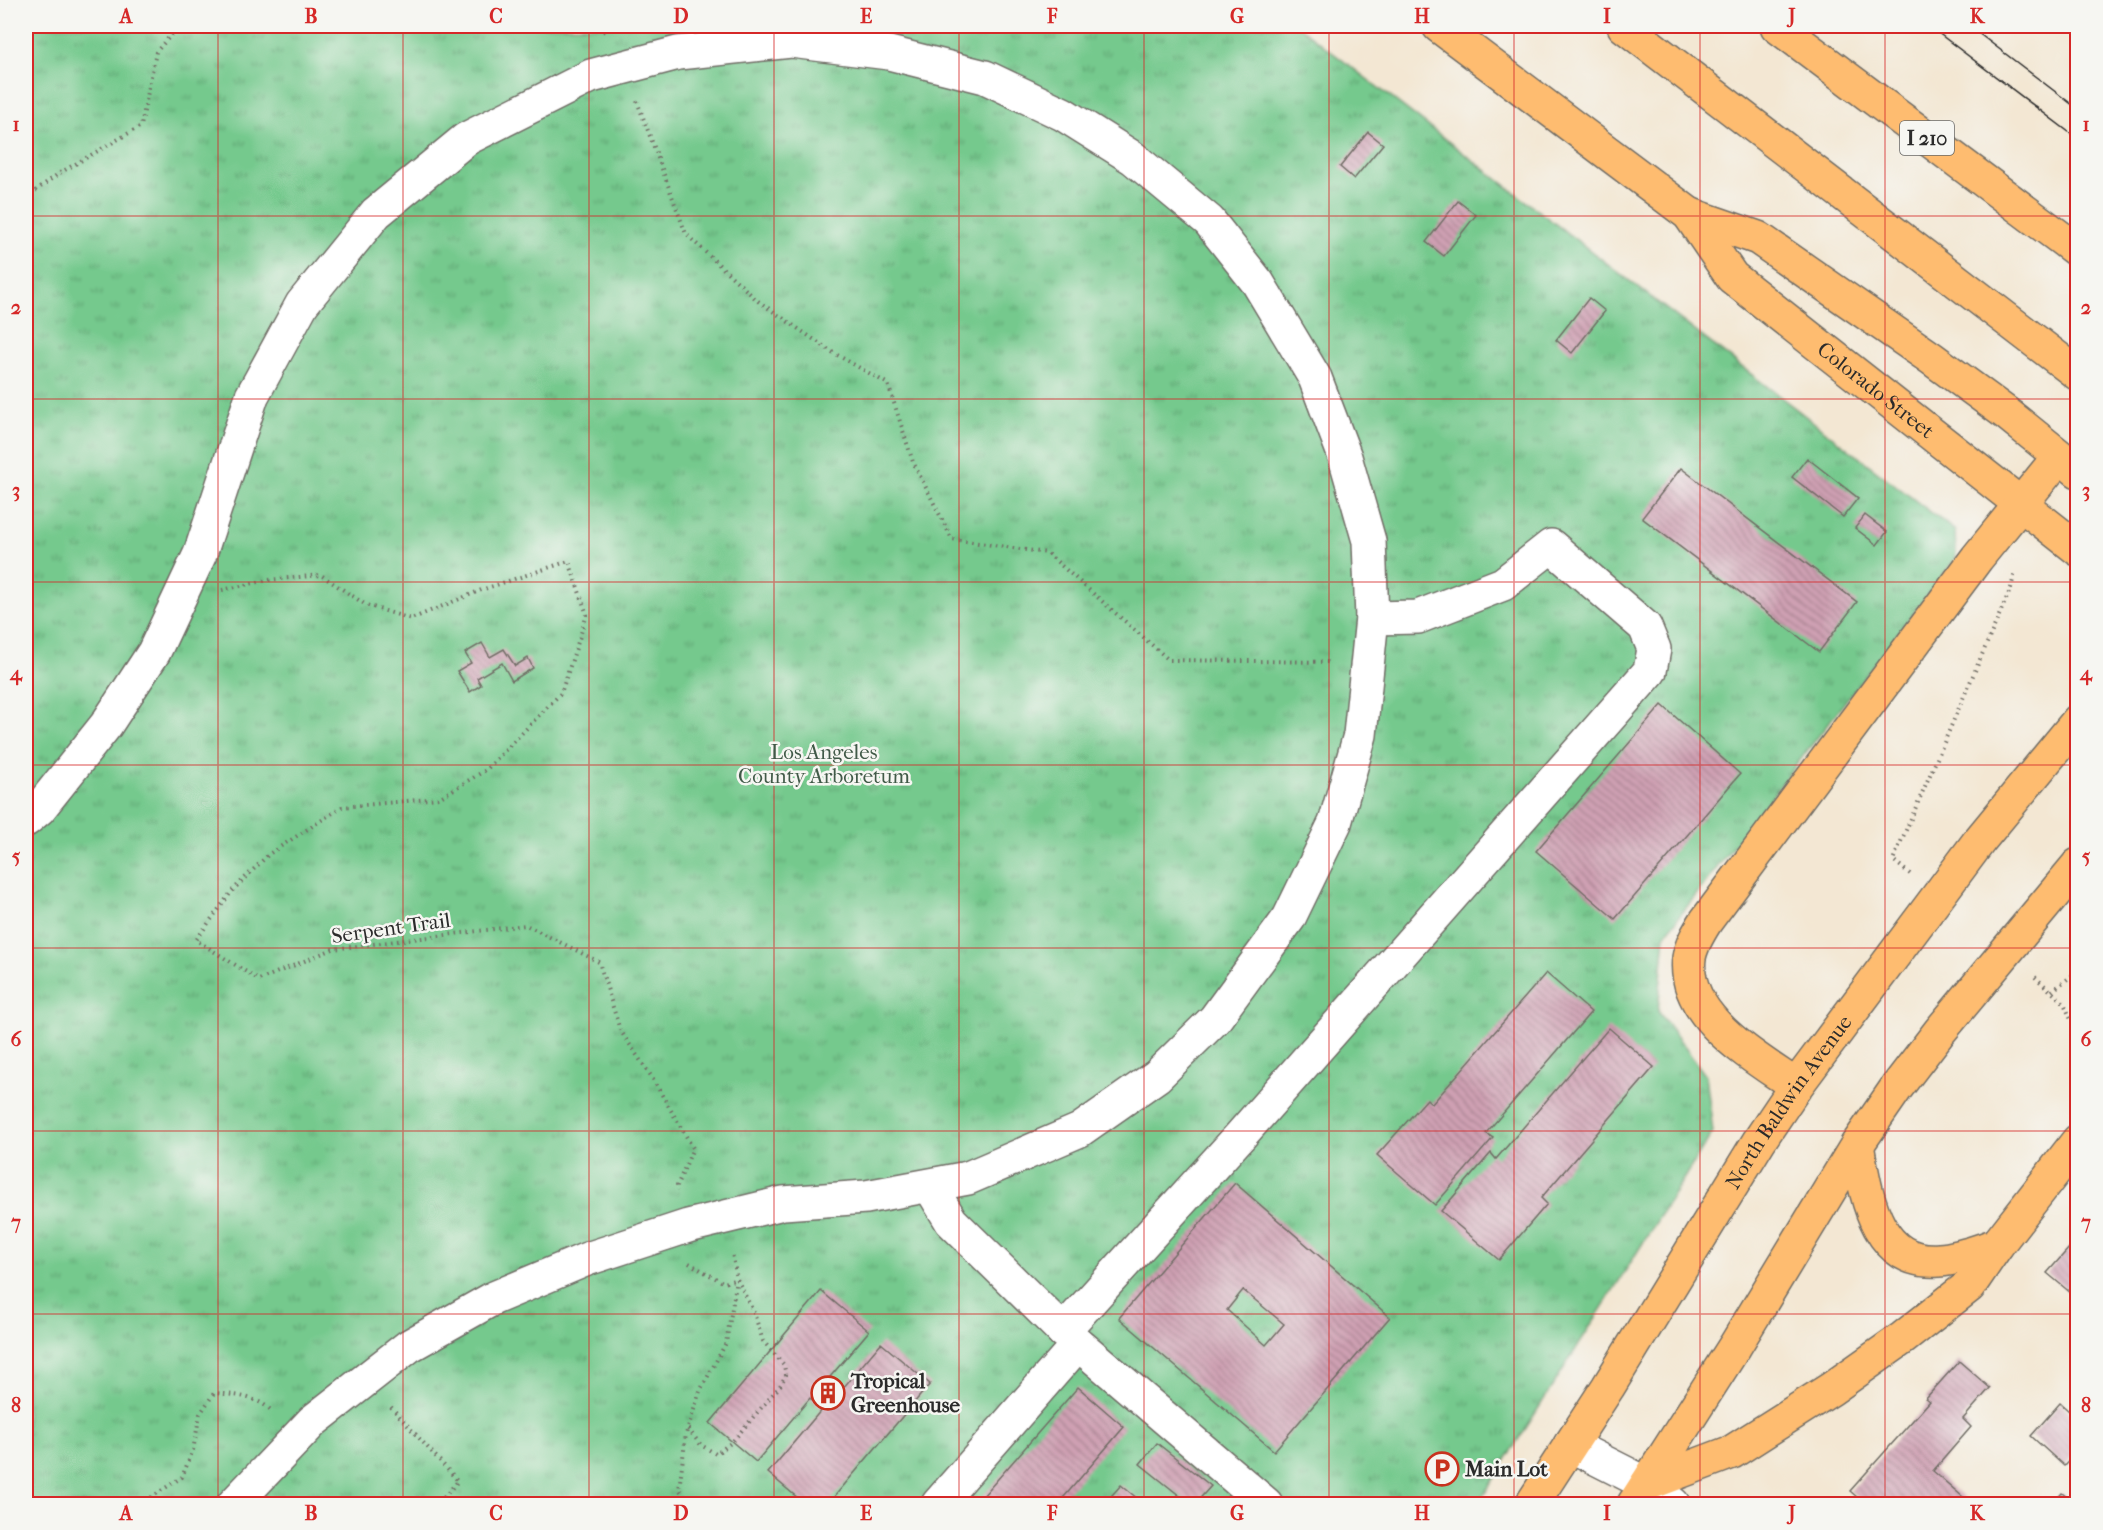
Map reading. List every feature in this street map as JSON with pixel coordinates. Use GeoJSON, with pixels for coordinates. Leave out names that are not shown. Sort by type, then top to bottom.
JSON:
{"type":"FeatureCollection","features":[{"type":"Feature","properties":{"kind":"main road","name":"Colorado Street"},"geometry":{"type":"LineString","coordinates":[[1439,26],[1689,214],[1758,238],[1941,365],[2006,413],[2068,464]]}},
{"type":"Feature","properties":{"kind":"main road"},"geometry":{"type":"LineString","coordinates":[[1624,26],[2078,374]]}},
{"type":"Feature","properties":{"kind":"main road","name":"I 210"},"geometry":{"type":"LineString","coordinates":[[1777,26],[2078,251]]}},
{"type":"Feature","properties":{"kind":"main road","name":"Colorado Street"},"geometry":{"type":"LineString","coordinates":[[1689,214],[1732,277],[2078,549]]}},
{"type":"Feature","properties":{"kind":"main road"},"geometry":{"type":"LineString","coordinates":[[1796,1086],[1730,1038],[1703,1010],[1694,997],[1689,981],[1689,957],[1692,948],[1706,921],[1977,558],[2021,506],[2068,464]]}},
{"type":"Feature","properties":{"kind":"main road","name":"North Baldwin Avenue"},"geometry":{"type":"LineString","coordinates":[[1532,1504],[1759,1141],[1796,1086],[1980,840],[2078,721]]}},
{"type":"Feature","properties":{"kind":"main road"},"geometry":{"type":"LineString","coordinates":[[1641,1494],[1741,1336],[1857,1145],[1897,1087],[1940,1031],[2078,865]]}},
{"type":"Feature","properties":{"kind":"main road"},"geometry":{"type":"LineString","coordinates":[[1641,1494],[1732,1452],[1831,1389],[1903,1338],[1969,1286],[1997,1245],[2078,1140]]}},
{"type":"Feature","properties":{"kind":"main road"},"geometry":{"type":"LineString","coordinates":[[1857,1145],[1874,1217],[1880,1230],[1903,1252],[1937,1261],[1956,1258],[1997,1245]]}},
{"type":"Feature","properties":{"kind":"street"},"geometry":{"type":"LineString","coordinates":[[26,820],[39,809],[106,725],[154,652],[200,554],[252,396],[302,304],[376,213],[466,140],[591,76],[678,53],[791,41],[889,53],[985,77],[1063,114],[1132,158],[1209,221],[1258,283],[1315,378],[1345,457],[1368,541],[1372,618],[1360,735],[1335,823],[1289,918],[1215,1019],[1157,1076],[1080,1130],[968,1178],[866,1197],[783,1203],[726,1217],[676,1230],[586,1259],[494,1298],[409,1346],[313,1421],[234,1504]]}},
{"type":"Feature","properties":{"kind":"street"},"geometry":{"type":"LineString","coordinates":[[938,1504],[1070,1337],[1241,1135],[1650,670],[1654,649],[1645,627],[1551,546],[1503,584],[1418,617],[1372,618]]}},
{"type":"Feature","properties":{"kind":"street"},"geometry":{"type":"LineString","coordinates":[[930,1186],[951,1221],[1070,1337],[1266,1504]]}},
{"type":"Feature","properties":{"kind":"street"},"geometry":{"type":"LineString","coordinates":[[1570,1445],[1641,1494],[1673,1504]]}},
{"type":"Feature","properties":{"kind":"path"},"geometry":{"type":"LineString","coordinates":[[26,198],[58,174],[141,126],[156,52],[179,26]]}},
{"type":"Feature","properties":{"kind":"path"},"geometry":{"type":"LineString","coordinates":[[601,26],[624,68],[686,234],[758,301],[832,352],[888,384],[913,462],[952,539],[1047,553],[1169,660],[1275,663],[1368,662]]}},
{"type":"Feature","properties":{"kind":"path","name":"Serpent Trail"},"geometry":{"type":"LineString","coordinates":[[180,598],[268,580],[321,575],[366,605],[411,619],[484,589],[569,561],[587,615],[561,693],[486,771],[439,798],[342,807],[269,854],[232,891],[195,940],[259,980],[333,949],[526,926],[599,962],[620,1030],[651,1076],[693,1148],[677,1186],[676,1230]]}},
{"type":"Feature","properties":{"kind":"path"},"geometry":{"type":"LineString","coordinates":[[1911,874],[1893,860],[2011,588],[2015,572]]}},
{"type":"Feature","properties":{"kind":"path"},"geometry":{"type":"LineString","coordinates":[[2052,991],[2078,971]]}},
{"type":"Feature","properties":{"kind":"path"},"geometry":{"type":"LineString","coordinates":[[2035,977],[2064,1003],[2072,1022],[2078,1028]]}},
{"type":"Feature","properties":{"kind":"path"},"geometry":{"type":"LineString","coordinates":[[690,1504],[679,1489],[688,1429],[700,1391],[726,1343],[736,1279],[726,1217]]}},
{"type":"Feature","properties":{"kind":"path"},"geometry":{"type":"LineString","coordinates":[[676,1230],[671,1251],[724,1283],[736,1279]]}},
{"type":"Feature","properties":{"kind":"path"},"geometry":{"type":"LineString","coordinates":[[688,1429],[701,1445],[716,1454],[732,1442],[780,1386],[786,1375],[784,1365],[763,1341],[754,1313],[736,1279]]}},
{"type":"Feature","properties":{"kind":"path"},"geometry":{"type":"LineString","coordinates":[[366,1380],[458,1481],[438,1504]]}},
{"type":"Feature","properties":{"kind":"path"},"geometry":{"type":"LineString","coordinates":[[141,1504],[182,1477],[193,1450],[200,1414],[214,1393],[239,1395],[262,1401],[299,1435]]}},
{"type":"Feature","properties":{"kind":"green space","name":"Los Angeles County Arboretum"},"geometry":{"type":"Polygon","coordinates":[[[28,26],[1298,26],[1955,531],[1956,558],[1665,935],[1658,1011],[1706,1076],[1713,1132],[1478,1504],[26,1504],[26,29],[28,26]]]}},
{"type":"Feature","properties":{"kind":"building"},"geometry":{"type":"Polygon","coordinates":[[[1368,132],[1383,144],[1354,179],[1340,167],[1368,132]]]}},
{"type":"Feature","properties":{"kind":"building"},"geometry":{"type":"Polygon","coordinates":[[[1458,201],[1476,215],[1444,256],[1426,242],[1458,201]]]}},
{"type":"Feature","properties":{"kind":"building"},"geometry":{"type":"Polygon","coordinates":[[[1589,298],[1605,311],[1572,353],[1556,340],[1589,298]]]}},
{"type":"Feature","properties":{"kind":"building"},"geometry":{"type":"Polygon","coordinates":[[[1807,458],[1858,498],[1843,517],[1792,477],[1807,458]]]}},
{"type":"Feature","properties":{"kind":"building"},"geometry":{"type":"Polygon","coordinates":[[[1681,468],[1857,602],[1819,652],[1642,518],[1681,468]]]}},
{"type":"Feature","properties":{"kind":"building"},"geometry":{"type":"Polygon","coordinates":[[[1865,515],[1887,532],[1877,545],[1855,528],[1865,515]]]}},
{"type":"Feature","properties":{"kind":"building"},"geometry":{"type":"Polygon","coordinates":[[[482,643],[490,657],[504,649],[515,666],[528,658],[533,668],[512,681],[502,663],[477,678],[481,685],[470,692],[457,671],[471,663],[465,653],[482,643]]]}},
{"type":"Feature","properties":{"kind":"building"},"geometry":{"type":"Polygon","coordinates":[[[1662,705],[1740,774],[1615,919],[1536,851],[1662,705]]]}},
{"type":"Feature","properties":{"kind":"building"},"geometry":{"type":"Polygon","coordinates":[[[1546,973],[1591,1012],[1486,1133],[1493,1138],[1435,1205],[1377,1155],[1427,1099],[1432,1104],[1546,973]]]}},
{"type":"Feature","properties":{"kind":"building"},"geometry":{"type":"Polygon","coordinates":[[[1609,1028],[1654,1067],[1541,1198],[1547,1204],[1499,1260],[1441,1211],[1491,1153],[1496,1159],[1609,1028]]]}},
{"type":"Feature","properties":{"kind":"building"},"geometry":{"type":"Polygon","coordinates":[[[1235,1183],[1390,1317],[1274,1451],[1119,1318],[1235,1183]],[[1243,1290],[1227,1310],[1266,1345],[1284,1324],[1243,1290]]]}},
{"type":"Feature","properties":{"kind":"building"},"geometry":{"type":"Polygon","coordinates":[[[2078,1238],[2078,1299],[2047,1273],[2078,1238]]]}},
{"type":"Feature","properties":{"kind":"building","name":"Tropical Greenhouse"},"geometry":{"type":"Polygon","coordinates":[[[821,1291],[869,1331],[830,1377],[843,1388],[881,1343],[930,1384],[828,1504],[805,1504],[768,1473],[822,1409],[810,1398],[756,1462],[710,1423],[821,1291]]]}},
{"type":"Feature","properties":{"kind":"building"},"geometry":{"type":"Polygon","coordinates":[[[1959,1361],[1990,1388],[1963,1419],[1971,1427],[1933,1471],[1971,1504],[1865,1504],[1850,1491],[1930,1401],[1926,1398],[1959,1361]]]}},
{"type":"Feature","properties":{"kind":"building"},"geometry":{"type":"Polygon","coordinates":[[[1078,1387],[1124,1427],[1058,1504],[976,1504],[1078,1387]]]}},
{"type":"Feature","properties":{"kind":"building"},"geometry":{"type":"Polygon","coordinates":[[[2060,1403],[2078,1419],[2078,1451],[2064,1466],[2031,1436],[2060,1403]]]}},
{"type":"Feature","properties":{"kind":"building"},"geometry":{"type":"Polygon","coordinates":[[[1157,1443],[1211,1486],[1195,1504],[1190,1504],[1140,1464],[1157,1443]]]}},
{"type":"Feature","properties":{"kind":"building"},"geometry":{"type":"Polygon","coordinates":[[[1121,1485],[1144,1504],[1104,1504],[1121,1485]]]}},
{"type":"Feature","properties":{"kind":"building"},"geometry":{"type":"Polygon","coordinates":[[[2062,1493],[2075,1504],[2052,1504],[2062,1493]]]}},
{"type":"Feature","properties":{"kind":"tram line"},"geometry":{"type":"LineString","coordinates":[[1929,26],[2078,139]]}},
{"type":"Feature","properties":{"kind":"tram line"},"geometry":{"type":"LineString","coordinates":[[1969,26],[2078,109]]}},
{"type":"Feature","properties":{"kind":"place","name":"Tropical Greenhouse"},"geometry":{"type":"Point","coordinates":[828,1393]}},
{"type":"Feature","properties":{"kind":"place","name":"Main Lot"},"geometry":{"type":"Point","coordinates":[1442,1469]}}]}
